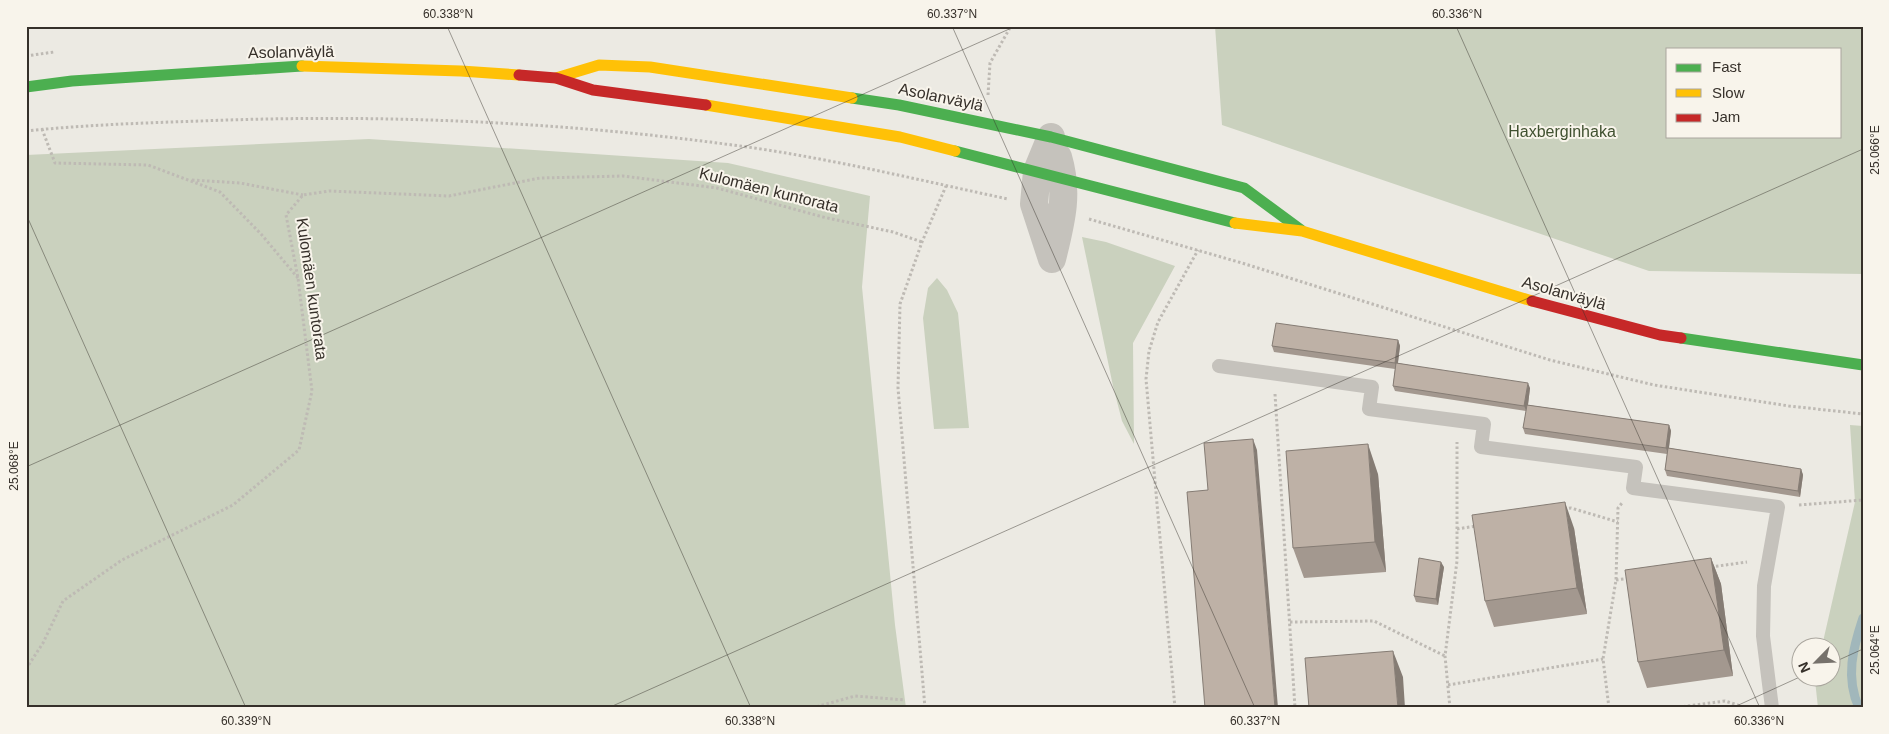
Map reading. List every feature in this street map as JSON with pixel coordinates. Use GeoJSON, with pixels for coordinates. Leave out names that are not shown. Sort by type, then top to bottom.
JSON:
{"type":"FeatureCollection","features":[{"type":"Feature","properties":{"kind":"main road","name":"Asolanväylä"},"geometry":{"type":"LineString","coordinates":[[556,78],[599,65],[650,67],[898,105],[1052,137],[1244,188],[1302,231]]}},
{"type":"Feature","properties":{"kind":"main road","name":"Asolanväylä"},"geometry":{"type":"LineString","coordinates":[[26,87],[72,80],[287,66],[461,71],[556,78],[593,90],[651,96],[900,137],[1234,223],[1302,231],[1557,309],[1660,335],[1702,343],[1822,357],[1863,365]]}},
{"type":"Feature","properties":{"kind":"main road","name":"Asolanväylä"},"geometry":{"type":"LineString","coordinates":[[1822,357],[1863,354]]}},
{"type":"Feature","properties":{"kind":"street"},"geometry":{"type":"LineString","coordinates":[[1052,137],[1064,179],[1063,212],[1052,259],[1034,204],[1036,171],[1052,137]]}},
{"type":"Feature","properties":{"kind":"lane"},"geometry":{"type":"LineString","coordinates":[[1219,366],[1372,387],[1369,409],[1484,424],[1481,446],[1636,468],[1633,488],[1778,507],[1764,586],[1763,636],[1772,708]]}},
{"type":"Feature","properties":{"kind":"path"},"geometry":{"type":"LineString","coordinates":[[988,94],[990,62],[1011,26]]}},
{"type":"Feature","properties":{"kind":"path"},"geometry":{"type":"LineString","coordinates":[[26,56],[54,52]]}},
{"type":"Feature","properties":{"kind":"path"},"geometry":{"type":"LineString","coordinates":[[26,131],[77,125],[291,117],[420,118],[571,129],[726,144],[853,165],[1034,204]]}},
{"type":"Feature","properties":{"kind":"path"},"geometry":{"type":"LineString","coordinates":[[42,129],[55,163],[148,165],[220,192],[261,234],[298,278]]}},
{"type":"Feature","properties":{"kind":"path","name":"Kulomäen kuntorata"},"geometry":{"type":"LineString","coordinates":[[26,669],[43,643],[63,601],[122,560],[234,504],[300,450],[312,391],[298,278],[286,215],[303,195],[329,191],[449,196],[540,178],[623,176],[718,188],[824,217],[893,232],[922,242]]}},
{"type":"Feature","properties":{"kind":"path"},"geometry":{"type":"LineString","coordinates":[[187,180],[240,183],[303,195]]}},
{"type":"Feature","properties":{"kind":"path"},"geometry":{"type":"LineString","coordinates":[[925,708],[898,388],[900,304],[922,242],[946,186]]}},
{"type":"Feature","properties":{"kind":"path"},"geometry":{"type":"LineString","coordinates":[[1063,212],[1198,250],[1550,360],[1654,385],[1789,406],[1863,414]]}},
{"type":"Feature","properties":{"kind":"path"},"geometry":{"type":"LineString","coordinates":[[1175,708],[1146,379],[1149,351],[1158,322],[1198,250]]}},
{"type":"Feature","properties":{"kind":"path"},"geometry":{"type":"LineString","coordinates":[[1273,374],[1295,708]]}},
{"type":"Feature","properties":{"kind":"path"},"geometry":{"type":"LineString","coordinates":[[1450,708],[1445,656],[1457,562],[1456,420]]}},
{"type":"Feature","properties":{"kind":"path"},"geometry":{"type":"LineString","coordinates":[[1609,708],[1603,659],[1616,580],[1618,508],[1633,488]]}},
{"type":"Feature","properties":{"kind":"path"},"geometry":{"type":"LineString","coordinates":[[1778,507],[1863,500]]}},
{"type":"Feature","properties":{"kind":"path"},"geometry":{"type":"LineString","coordinates":[[1562,509],[1571,508],[1618,522]]}},
{"type":"Feature","properties":{"kind":"path"},"geometry":{"type":"LineString","coordinates":[[1457,529],[1486,524]]}},
{"type":"Feature","properties":{"kind":"path"},"geometry":{"type":"LineString","coordinates":[[1702,568],[1769,559]]}},
{"type":"Feature","properties":{"kind":"path"},"geometry":{"type":"LineString","coordinates":[[1616,580],[1635,578]]}},
{"type":"Feature","properties":{"kind":"path"},"geometry":{"type":"LineString","coordinates":[[1290,622],[1374,621],[1445,656]]}},
{"type":"Feature","properties":{"kind":"path"},"geometry":{"type":"LineString","coordinates":[[1448,685],[1603,659]]}},
{"type":"Feature","properties":{"kind":"path"},"geometry":{"type":"LineString","coordinates":[[812,708],[855,696],[905,700]]}},
{"type":"Feature","properties":{"kind":"path"},"geometry":{"type":"LineString","coordinates":[[1673,708],[1725,701],[1747,708]]}},
{"type":"Feature","properties":{"kind":"green space","name":"Haxberginhaka"},"geometry":{"type":"Polygon","coordinates":[[[1215,26],[1863,26],[1863,274],[1649,271],[1222,125],[1215,26]]]}},
{"type":"Feature","properties":{"kind":"green space"},"geometry":{"type":"Polygon","coordinates":[[[369,139],[728,163],[870,196],[862,287],[895,625],[906,708],[26,708],[26,155],[369,139]]]}},
{"type":"Feature","properties":{"kind":"green space"},"geometry":{"type":"Polygon","coordinates":[[[1082,237],[1106,242],[1175,266],[1133,343],[1134,444],[1122,421],[1113,386],[1082,237]]]}},
{"type":"Feature","properties":{"kind":"green space"},"geometry":{"type":"Polygon","coordinates":[[[937,278],[947,290],[958,313],[969,428],[934,429],[923,318],[928,288],[937,278]]]}},
{"type":"Feature","properties":{"kind":"green space"},"geometry":{"type":"Polygon","coordinates":[[[1850,425],[1863,426],[1863,708],[1818,708],[1816,686],[1842,686],[1842,636],[1824,636],[1855,502],[1850,425]]]}},
{"type":"Feature","properties":{"kind":"building"},"geometry":{"type":"Polygon","coordinates":[[[1276,323],[1398,340],[1395,363],[1272,346],[1276,323]]]}},
{"type":"Feature","properties":{"kind":"building"},"geometry":{"type":"Polygon","coordinates":[[[1396,363],[1528,383],[1524,406],[1393,386],[1396,363]]]}},
{"type":"Feature","properties":{"kind":"building"},"geometry":{"type":"Polygon","coordinates":[[[1527,405],[1669,425],[1666,448],[1523,428],[1527,405]]]}},
{"type":"Feature","properties":{"kind":"building"},"geometry":{"type":"Polygon","coordinates":[[[1253,439],[1275,708],[1205,708],[1187,492],[1208,490],[1204,443],[1253,439]]]}},
{"type":"Feature","properties":{"kind":"building"},"geometry":{"type":"Polygon","coordinates":[[[1368,444],[1375,542],[1293,548],[1286,451],[1368,444]]]}},
{"type":"Feature","properties":{"kind":"building"},"geometry":{"type":"Polygon","coordinates":[[[1668,448],[1801,469],[1798,491],[1665,470],[1668,448]]]}},
{"type":"Feature","properties":{"kind":"building"},"geometry":{"type":"Polygon","coordinates":[[[1565,502],[1577,588],[1485,601],[1472,515],[1565,502]]]}},
{"type":"Feature","properties":{"kind":"building"},"geometry":{"type":"Polygon","coordinates":[[[1419,558],[1441,562],[1436,599],[1414,596],[1419,558]]]}},
{"type":"Feature","properties":{"kind":"building"},"geometry":{"type":"Polygon","coordinates":[[[1711,558],[1724,650],[1638,662],[1625,570],[1711,558]]]}},
{"type":"Feature","properties":{"kind":"building"},"geometry":{"type":"Polygon","coordinates":[[[1393,651],[1398,708],[1309,708],[1305,658],[1393,651]]]}},
{"type":"Feature","properties":{"kind":"waterway"},"geometry":{"type":"LineString","coordinates":[[1859,708],[1852,685],[1851,674],[1856,640],[1863,618]]}},
{"type":"Feature","properties":{"kind":"traffic: fast"},"geometry":{"type":"LineString","coordinates":[[26,87],[72,81],[302,66]]}},
{"type":"Feature","properties":{"kind":"traffic: fast"},"geometry":{"type":"LineString","coordinates":[[852,98],[899,105],[1051,137],[1244,188],[1301,230]]}},
{"type":"Feature","properties":{"kind":"traffic: fast"},"geometry":{"type":"LineString","coordinates":[[955,151],[1235,223]]}},
{"type":"Feature","properties":{"kind":"traffic: fast"},"geometry":{"type":"LineString","coordinates":[[1681,338],[1863,365]]}},
{"type":"Feature","properties":{"kind":"traffic: slow"},"geometry":{"type":"LineString","coordinates":[[556,78],[599,65],[650,67],[852,98]]}},
{"type":"Feature","properties":{"kind":"traffic: slow"},"geometry":{"type":"LineString","coordinates":[[302,66],[461,71],[519,75]]}},
{"type":"Feature","properties":{"kind":"traffic: slow"},"geometry":{"type":"LineString","coordinates":[[706,105],[900,137],[955,151]]}},
{"type":"Feature","properties":{"kind":"traffic: slow"},"geometry":{"type":"LineString","coordinates":[[1235,223],[1302,231],[1532,301]]}},
{"type":"Feature","properties":{"kind":"traffic: jam"},"geometry":{"type":"LineString","coordinates":[[519,75],[556,78],[593,90],[706,105]]}},
{"type":"Feature","properties":{"kind":"traffic: jam"},"geometry":{"type":"LineString","coordinates":[[1532,301],[1660,335],[1681,338]]}}]}
